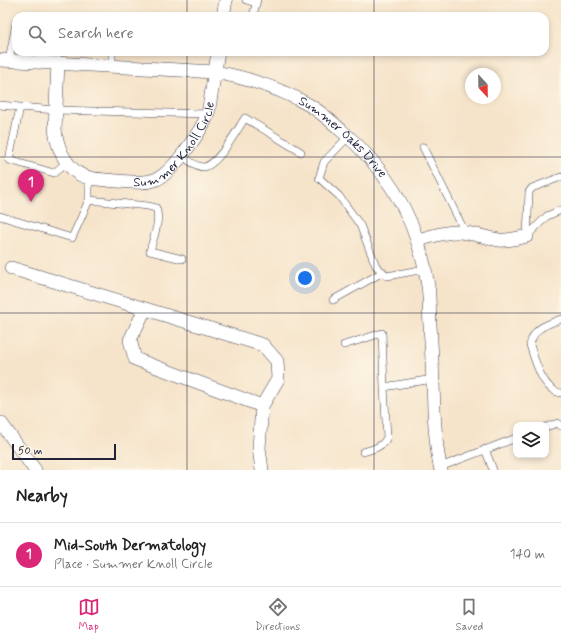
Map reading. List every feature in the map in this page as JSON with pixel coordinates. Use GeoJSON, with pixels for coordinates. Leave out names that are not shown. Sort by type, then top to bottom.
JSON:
{"type":"FeatureCollection","features":[{"type":"Feature","properties":{"kind":"street"},"geometry":{"type":"LineString","coordinates":[[224,12],[226,0]]}},
{"type":"Feature","properties":{"kind":"street","name":"Summer Knoll Circle"},"geometry":{"type":"LineString","coordinates":[[58,63],[55,110],[56,140],[59,150],[67,162],[80,174],[89,178],[138,183],[156,179],[164,175],[172,168],[204,123],[208,114],[217,56]]}},
{"type":"Feature","properties":{"kind":"street","name":"Summer Oaks Drive"},"geometry":{"type":"LineString","coordinates":[[4,60],[215,72],[256,81],[286,93],[309,105],[349,136],[379,168],[390,184],[411,224],[417,240],[428,287],[435,436],[441,468]]}},
{"type":"Feature","properties":{"kind":"street"},"geometry":{"type":"LineString","coordinates":[[417,240],[448,233],[465,232],[500,240],[508,240],[526,236]]}},
{"type":"Feature","properties":{"kind":"street"},"geometry":{"type":"LineString","coordinates":[[11,268],[263,345],[277,361],[278,379],[262,406],[259,448],[262,470]]}},
{"type":"Feature","properties":{"kind":"street"},"geometry":{"type":"LineString","coordinates":[[145,309],[130,340],[135,359],[262,406]]}},
{"type":"Feature","properties":{"kind":"street"},"geometry":{"type":"LineString","coordinates":[[1,423],[35,470]]}},
{"type":"Feature","properties":{"kind":"lane"},"geometry":{"type":"LineString","coordinates":[[246,0],[257,1],[254,12]]}},
{"type":"Feature","properties":{"kind":"lane"},"geometry":{"type":"LineString","coordinates":[[4,60],[12,35]]}},
{"type":"Feature","properties":{"kind":"lane"},"geometry":{"type":"LineString","coordinates":[[112,56],[112,66]]}},
{"type":"Feature","properties":{"kind":"lane"},"geometry":{"type":"LineString","coordinates":[[0,105],[55,110],[208,114]]}},
{"type":"Feature","properties":{"kind":"lane"},"geometry":{"type":"LineString","coordinates":[[20,107],[9,160],[54,173],[67,162]]}},
{"type":"Feature","properties":{"kind":"lane"},"geometry":{"type":"LineString","coordinates":[[181,155],[198,166],[204,167],[210,165],[217,159],[245,118],[301,152]]}},
{"type":"Feature","properties":{"kind":"lane"},"geometry":{"type":"LineString","coordinates":[[349,136],[324,162],[319,178],[339,196],[360,225],[376,266],[387,276],[425,269]]}},
{"type":"Feature","properties":{"kind":"lane"},"geometry":{"type":"LineString","coordinates":[[422,148],[465,232]]}},
{"type":"Feature","properties":{"kind":"lane"},"geometry":{"type":"LineString","coordinates":[[526,236],[529,192],[532,188],[561,177]]}},
{"type":"Feature","properties":{"kind":"lane"},"geometry":{"type":"LineString","coordinates":[[0,216],[72,238],[89,200],[89,178]]}},
{"type":"Feature","properties":{"kind":"lane"},"geometry":{"type":"LineString","coordinates":[[89,200],[156,208],[158,213],[150,251],[182,259]]}},
{"type":"Feature","properties":{"kind":"lane"},"geometry":{"type":"LineString","coordinates":[[526,236],[547,216],[561,210]]}},
{"type":"Feature","properties":{"kind":"lane"},"geometry":{"type":"LineString","coordinates":[[333,300],[383,272]]}},
{"type":"Feature","properties":{"kind":"lane"},"geometry":{"type":"LineString","coordinates":[[561,319],[541,327],[535,332],[530,345],[544,381],[554,392],[561,393]]}},
{"type":"Feature","properties":{"kind":"lane"},"geometry":{"type":"LineString","coordinates":[[344,346],[382,333],[387,437],[385,442],[379,447],[362,452]]}},
{"type":"Feature","properties":{"kind":"lane"},"geometry":{"type":"LineString","coordinates":[[384,386],[432,379]]}},
{"type":"Feature","properties":{"kind":"lane"},"geometry":{"type":"LineString","coordinates":[[549,426],[558,423],[561,426]]}},
{"type":"Feature","properties":{"kind":"lane"},"geometry":{"type":"LineString","coordinates":[[441,468],[485,449],[513,439]]}},
{"type":"Feature","properties":{"kind":"lane"},"geometry":{"type":"LineString","coordinates":[[485,449],[493,470]]}},
{"type":"Feature","properties":{"kind":"place","name":"Mid-South Dermatology"},"geometry":{"type":"Point","coordinates":[31,202]}}]}
